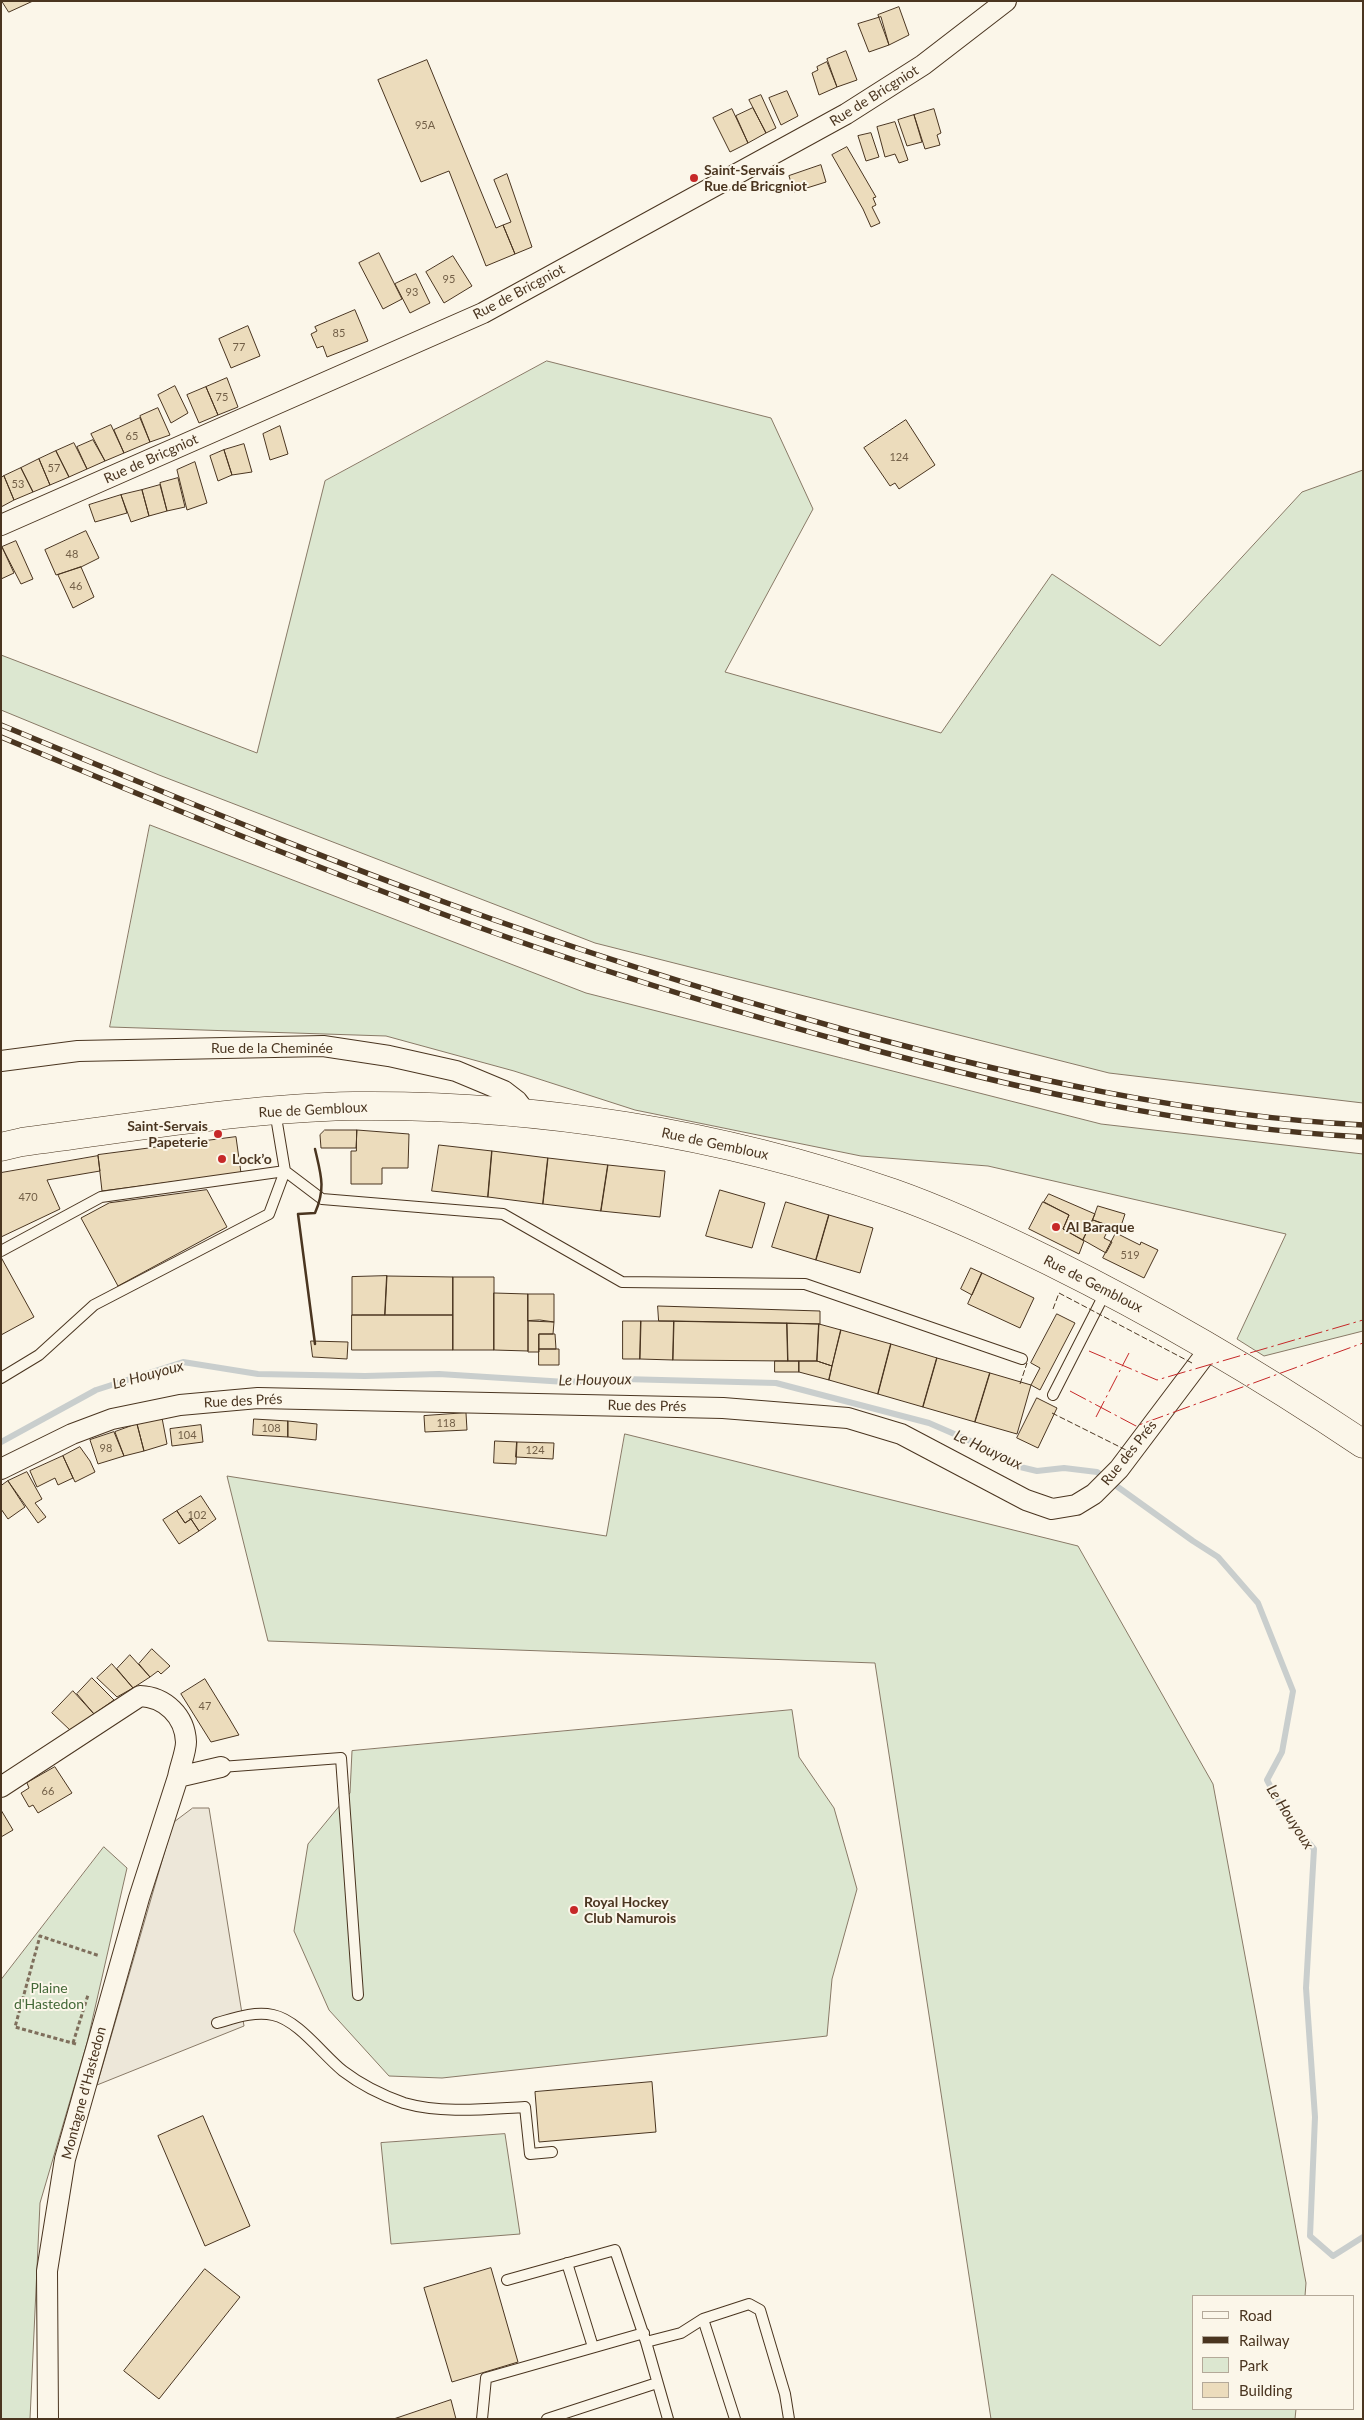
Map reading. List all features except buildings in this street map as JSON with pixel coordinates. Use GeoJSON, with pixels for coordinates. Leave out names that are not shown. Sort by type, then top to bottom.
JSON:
{"type":"FeatureCollection","features":[{"type":"Feature","properties":{"kind":"main road","name":"Rue de Gembloux"},"geometry":{"type":"LineString","coordinates":[[1,1147],[22,1142],[275,1110],[354,1106],[436,1108],[527,1114],[678,1134],[752,1150],[814,1167],[940,1210],[1107,1290],[1211,1346],[1363,1444]]}},
{"type":"Feature","properties":{"kind":"street","name":"Rue de Bricgniot"},"geometry":{"type":"LineString","coordinates":[[1,525],[482,313],[846,114],[923,65],[1006,1]]}},
{"type":"Feature","properties":{"kind":"street","name":"Rue de la Cheminée"},"geometry":{"type":"LineString","coordinates":[[1,1060],[78,1051],[323,1046],[389,1056],[456,1071],[504,1091],[527,1114]]}},
{"type":"Feature","properties":{"kind":"street","name":"Rue des Prés"},"geometry":{"type":"LineString","coordinates":[[1,1469],[72,1434],[112,1419],[180,1405],[258,1398],[714,1407],[848,1418],[902,1434],[1026,1500],[1052,1509],[1076,1505],[1094,1494],[1120,1469],[1211,1346]]}},
{"type":"Feature","properties":{"kind":"street","name":"Montagne d'Hastedon"},"geometry":{"type":"LineString","coordinates":[[1,1787],[140,1696],[152,1696],[162,1700],[182,1721],[186,1742],[178,1776],[142,1889],[65,2159],[48,2271],[48,2419]]}},
{"type":"Feature","properties":{"kind":"street"},"geometry":{"type":"LineString","coordinates":[[178,1776],[222,1767]]}},
{"type":"Feature","properties":{"kind":"lane"},"geometry":{"type":"LineString","coordinates":[[1,1378],[38,1355],[94,1305],[269,1214],[285,1171],[275,1110]]}},
{"type":"Feature","properties":{"kind":"lane"},"geometry":{"type":"LineString","coordinates":[[1,1250],[101,1197],[285,1171],[322,1199],[503,1214],[622,1282],[805,1284],[1022,1358]]}},
{"type":"Feature","properties":{"kind":"lane"},"geometry":{"type":"LineString","coordinates":[[1054,1395],[1107,1290]]}},
{"type":"Feature","properties":{"kind":"lane"},"geometry":{"type":"LineString","coordinates":[[222,1767],[341,1758],[358,1995]]}},
{"type":"Feature","properties":{"kind":"lane"},"geometry":{"type":"LineString","coordinates":[[217,2023],[248,2014],[272,2014],[286,2020],[344,2072],[378,2092],[405,2103],[455,2110],[525,2107],[530,2154],[552,2152]]}},
{"type":"Feature","properties":{"kind":"lane"},"geometry":{"type":"LineString","coordinates":[[507,2280],[615,2250],[645,2337],[668,2419]]}},
{"type":"Feature","properties":{"kind":"lane"},"geometry":{"type":"LineString","coordinates":[[567,2263],[593,2347]]}},
{"type":"Feature","properties":{"kind":"lane"},"geometry":{"type":"LineString","coordinates":[[482,2419],[486,2378],[593,2347],[645,2337],[681,2333],[703,2319],[749,2304],[760,2310],[785,2394],[789,2419]]}},
{"type":"Feature","properties":{"kind":"lane"},"geometry":{"type":"LineString","coordinates":[[703,2319],[735,2419]]}},
{"type":"Feature","properties":{"kind":"lane"},"geometry":{"type":"LineString","coordinates":[[547,2419],[657,2383]]}},
{"type":"Feature","properties":{"kind":"path"},"geometry":{"type":"LineString","coordinates":[[96,2049],[15,2027],[40,1936],[100,1955],[97,1964]]}},
{"type":"Feature","properties":{"kind":"path"},"geometry":{"type":"LineString","coordinates":[[73,2043],[89,1990]]}},
{"type":"Feature","properties":{"kind":"green space"},"geometry":{"type":"Polygon","coordinates":[[[547,361],[771,418],[813,509],[725,672],[941,733],[1052,574],[1160,646],[1302,492],[1363,470],[1363,1103],[1109,1073],[595,943],[159,775],[1,710],[1,655],[257,753],[325,481],[547,361]]]}},
{"type":"Feature","properties":{"kind":"green space"},"geometry":{"type":"Polygon","coordinates":[[[150,825],[586,993],[1101,1124],[1363,1154],[1363,1331],[1264,1356],[1237,1339],[1286,1234],[988,1166],[861,1156],[635,1110],[514,1071],[386,1036],[110,1027],[150,825]]]}},
{"type":"Feature","properties":{"kind":"green space"},"geometry":{"type":"Polygon","coordinates":[[[625,1434],[1078,1546],[1213,1784],[1306,2283],[1305,2295],[1192,2295],[1192,2410],[1296,2410],[1295,2419],[991,2419],[875,1663],[268,1641],[227,1476],[606,1536],[625,1434]]]}},
{"type":"Feature","properties":{"kind":"green space","name":"Royal Hockey Club Namurois"},"geometry":{"type":"Polygon","coordinates":[[[792,1710],[799,1757],[834,1808],[857,1889],[832,1979],[827,2036],[442,2078],[389,2076],[329,2010],[294,1931],[308,1844],[350,1793],[352,1751],[792,1710]]]}},
{"type":"Feature","properties":{"kind":"green space","name":"Plaine d'Hastedon"},"geometry":{"type":"Polygon","coordinates":[[[104,1847],[127,1868],[87,2043],[40,2203],[30,2419],[1,2419],[1,1980],[104,1847]]]}},
{"type":"Feature","properties":{"kind":"green space"},"geometry":{"type":"Polygon","coordinates":[[[505,2134],[520,2234],[391,2244],[381,2143],[505,2134]]]}},
{"type":"Feature","properties":{"kind":"shaded area"},"geometry":{"type":"Polygon","coordinates":[[[193,1808],[209,1808],[244,2026],[97,2085],[173,1823],[193,1808]]]}},
{"type":"Feature","properties":{"kind":"waterway","name":"Le Houyoux"},"geometry":{"type":"LineString","coordinates":[[1,1442],[96,1390],[183,1362],[258,1374],[365,1376],[439,1374],[566,1382],[623,1379],[776,1383],[929,1423],[998,1453],[1016,1466],[1037,1471],[1064,1468],[1097,1472],[1218,1557],[1258,1603],[1293,1691],[1282,1752],[1267,1780],[1284,1812],[1314,1849],[1306,1988],[1315,2117],[1310,2236],[1333,2256],[1363,2237]]}},
{"type":"Feature","properties":{"kind":"railway"},"geometry":{"type":"LineString","coordinates":[[1,725],[279,839],[447,903],[597,955],[748,1002],[975,1064],[1103,1092],[1233,1113],[1363,1125]]}},
{"type":"Feature","properties":{"kind":"railway"},"geometry":{"type":"LineString","coordinates":[[1,737],[165,805],[440,913],[592,966],[746,1014],[975,1076],[1103,1104],[1233,1125],[1363,1137]]}},
{"type":"Feature","properties":{"kind":"fence"},"geometry":{"type":"LineString","coordinates":[[1053,1309],[1059,1293],[1192,1363]]}},
{"type":"Feature","properties":{"kind":"fence"},"geometry":{"type":"LineString","coordinates":[[1020,1384],[1027,1363]]}},
{"type":"Feature","properties":{"kind":"fence"},"geometry":{"type":"LineString","coordinates":[[1052,1413],[1126,1450]]}},
{"type":"Feature","properties":{"kind":"wall"},"geometry":{"type":"LineString","coordinates":[[315,1149],[321,1181],[318,1204],[315,1213],[298,1214],[315,1344]]}},
{"type":"Feature","properties":{"kind":"power"},"geometry":{"type":"LineString","coordinates":[[1089,1351],[1157,1380],[1363,1320]]}},
{"type":"Feature","properties":{"kind":"power"},"geometry":{"type":"LineString","coordinates":[[1070,1391],[1136,1426],[1363,1343]]}},
{"type":"Feature","properties":{"kind":"power"},"geometry":{"type":"LineString","coordinates":[[1096,1417],[1129,1353]]}},
{"type":"Feature","properties":{"kind":"place","name":"Saint-Servais Rue de Bricgniot"},"geometry":{"type":"Point","coordinates":[694,178]}},
{"type":"Feature","properties":{"kind":"place","name":"Saint-Servais Papeterie"},"geometry":{"type":"Point","coordinates":[218,1134]}},
{"type":"Feature","properties":{"kind":"place","name":"Lock’o"},"geometry":{"type":"Point","coordinates":[222,1159]}},
{"type":"Feature","properties":{"kind":"place","name":"Al Baraque"},"geometry":{"type":"Point","coordinates":[1056,1227]}},
{"type":"Feature","properties":{"kind":"place","name":"Royal Hockey Club Namurois"},"geometry":{"type":"Point","coordinates":[574,1910]}}]}
